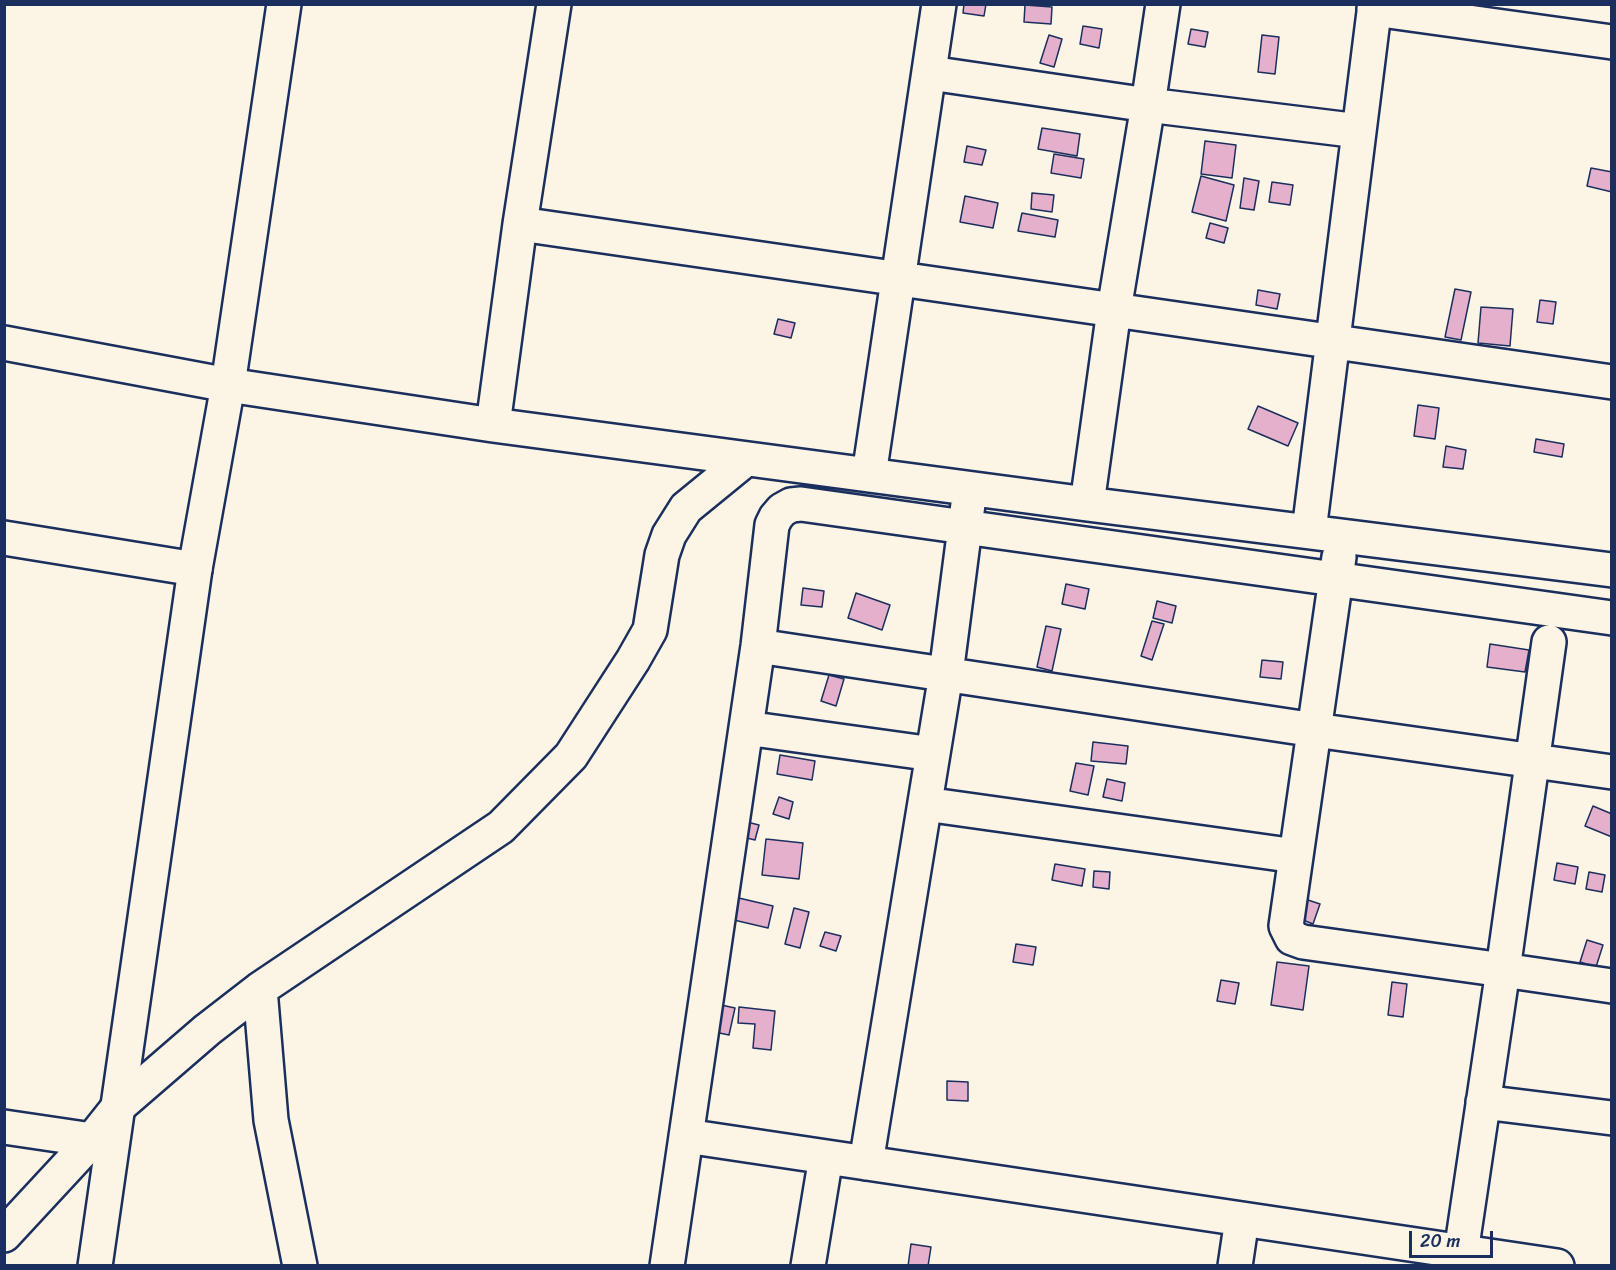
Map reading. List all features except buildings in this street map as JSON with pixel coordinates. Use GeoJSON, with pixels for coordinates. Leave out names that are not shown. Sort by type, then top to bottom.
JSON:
{"type":"FeatureCollection","features":[{"type":"Feature","properties":{"kind":"street"},"geometry":{"type":"LineString","coordinates":[[95,1266],[195,569],[228,385],[284,4]]}},
{"type":"Feature","properties":{"kind":"street"},"geometry":{"type":"LineString","coordinates":[[493,425],[520,224],[554,4]]}},
{"type":"Feature","properties":{"kind":"street"},"geometry":{"type":"LineString","coordinates":[[869,475],[939,4]]}},
{"type":"Feature","properties":{"kind":"street"},"geometry":{"type":"LineString","coordinates":[[1087,504],[1114,310],[1149,105],[1163,4]]}},
{"type":"Feature","properties":{"kind":"street"},"geometry":{"type":"LineString","coordinates":[[1308,531],[1374,7],[1611,42]]}},
{"type":"Feature","properties":{"kind":"street"},"geometry":{"type":"LineString","coordinates":[[930,73],[1149,105],[1359,131]]}},
{"type":"Feature","properties":{"kind":"street"},"geometry":{"type":"LineString","coordinates":[[520,224],[1611,382]]}},
{"type":"Feature","properties":{"kind":"street"},"geometry":{"type":"LineString","coordinates":[[4,344],[228,385],[493,425],[1087,504],[1611,570]]}},
{"type":"Feature","properties":{"kind":"street"},"geometry":{"type":"LineString","coordinates":[[4,1234],[92,1140],[119,1106],[207,1030],[260,989],[501,827],[571,756],[650,630],[662,555],[669,535],[686,508],[746,459]]}},
{"type":"Feature","properties":{"kind":"street"},"geometry":{"type":"LineString","coordinates":[[866,1163],[946,674],[969,488]]}},
{"type":"Feature","properties":{"kind":"street"},"geometry":{"type":"LineString","coordinates":[[667,1266],[758,646],[772,525],[782,510],[791,505],[801,504],[1611,618]]}},
{"type":"Feature","properties":{"kind":"street"},"geometry":{"type":"LineString","coordinates":[[1343,535],[1286,926],[1292,938],[1303,942],[1611,986]]}},
{"type":"Feature","properties":{"kind":"street"},"geometry":{"type":"LineString","coordinates":[[4,538],[195,569]]}},
{"type":"Feature","properties":{"kind":"street"},"geometry":{"type":"LineString","coordinates":[[1460,1258],[1549,642]]}},
{"type":"Feature","properties":{"kind":"street"},"geometry":{"type":"LineString","coordinates":[[758,646],[1611,772]]}},
{"type":"Feature","properties":{"kind":"street"},"geometry":{"type":"LineString","coordinates":[[746,728],[933,754]]}},
{"type":"Feature","properties":{"kind":"street"},"geometry":{"type":"LineString","coordinates":[[925,804],[1296,856]]}},
{"type":"Feature","properties":{"kind":"street"},"geometry":{"type":"LineString","coordinates":[[260,989],[271,1120],[300,1266]]}},
{"type":"Feature","properties":{"kind":"street"},"geometry":{"type":"LineString","coordinates":[[1483,1102],[1611,1118]]}},
{"type":"Feature","properties":{"kind":"street"},"geometry":{"type":"LineString","coordinates":[[4,1127],[92,1140]]}},
{"type":"Feature","properties":{"kind":"street"},"geometry":{"type":"LineString","coordinates":[[686,1136],[1242,1219],[1460,1258],[1557,1266]]}},
{"type":"Feature","properties":{"kind":"street"},"geometry":{"type":"LineString","coordinates":[[808,1266],[826,1157]]}},
{"type":"Feature","properties":{"kind":"street"},"geometry":{"type":"LineString","coordinates":[[1235,1266],[1242,1219]]}}]}
